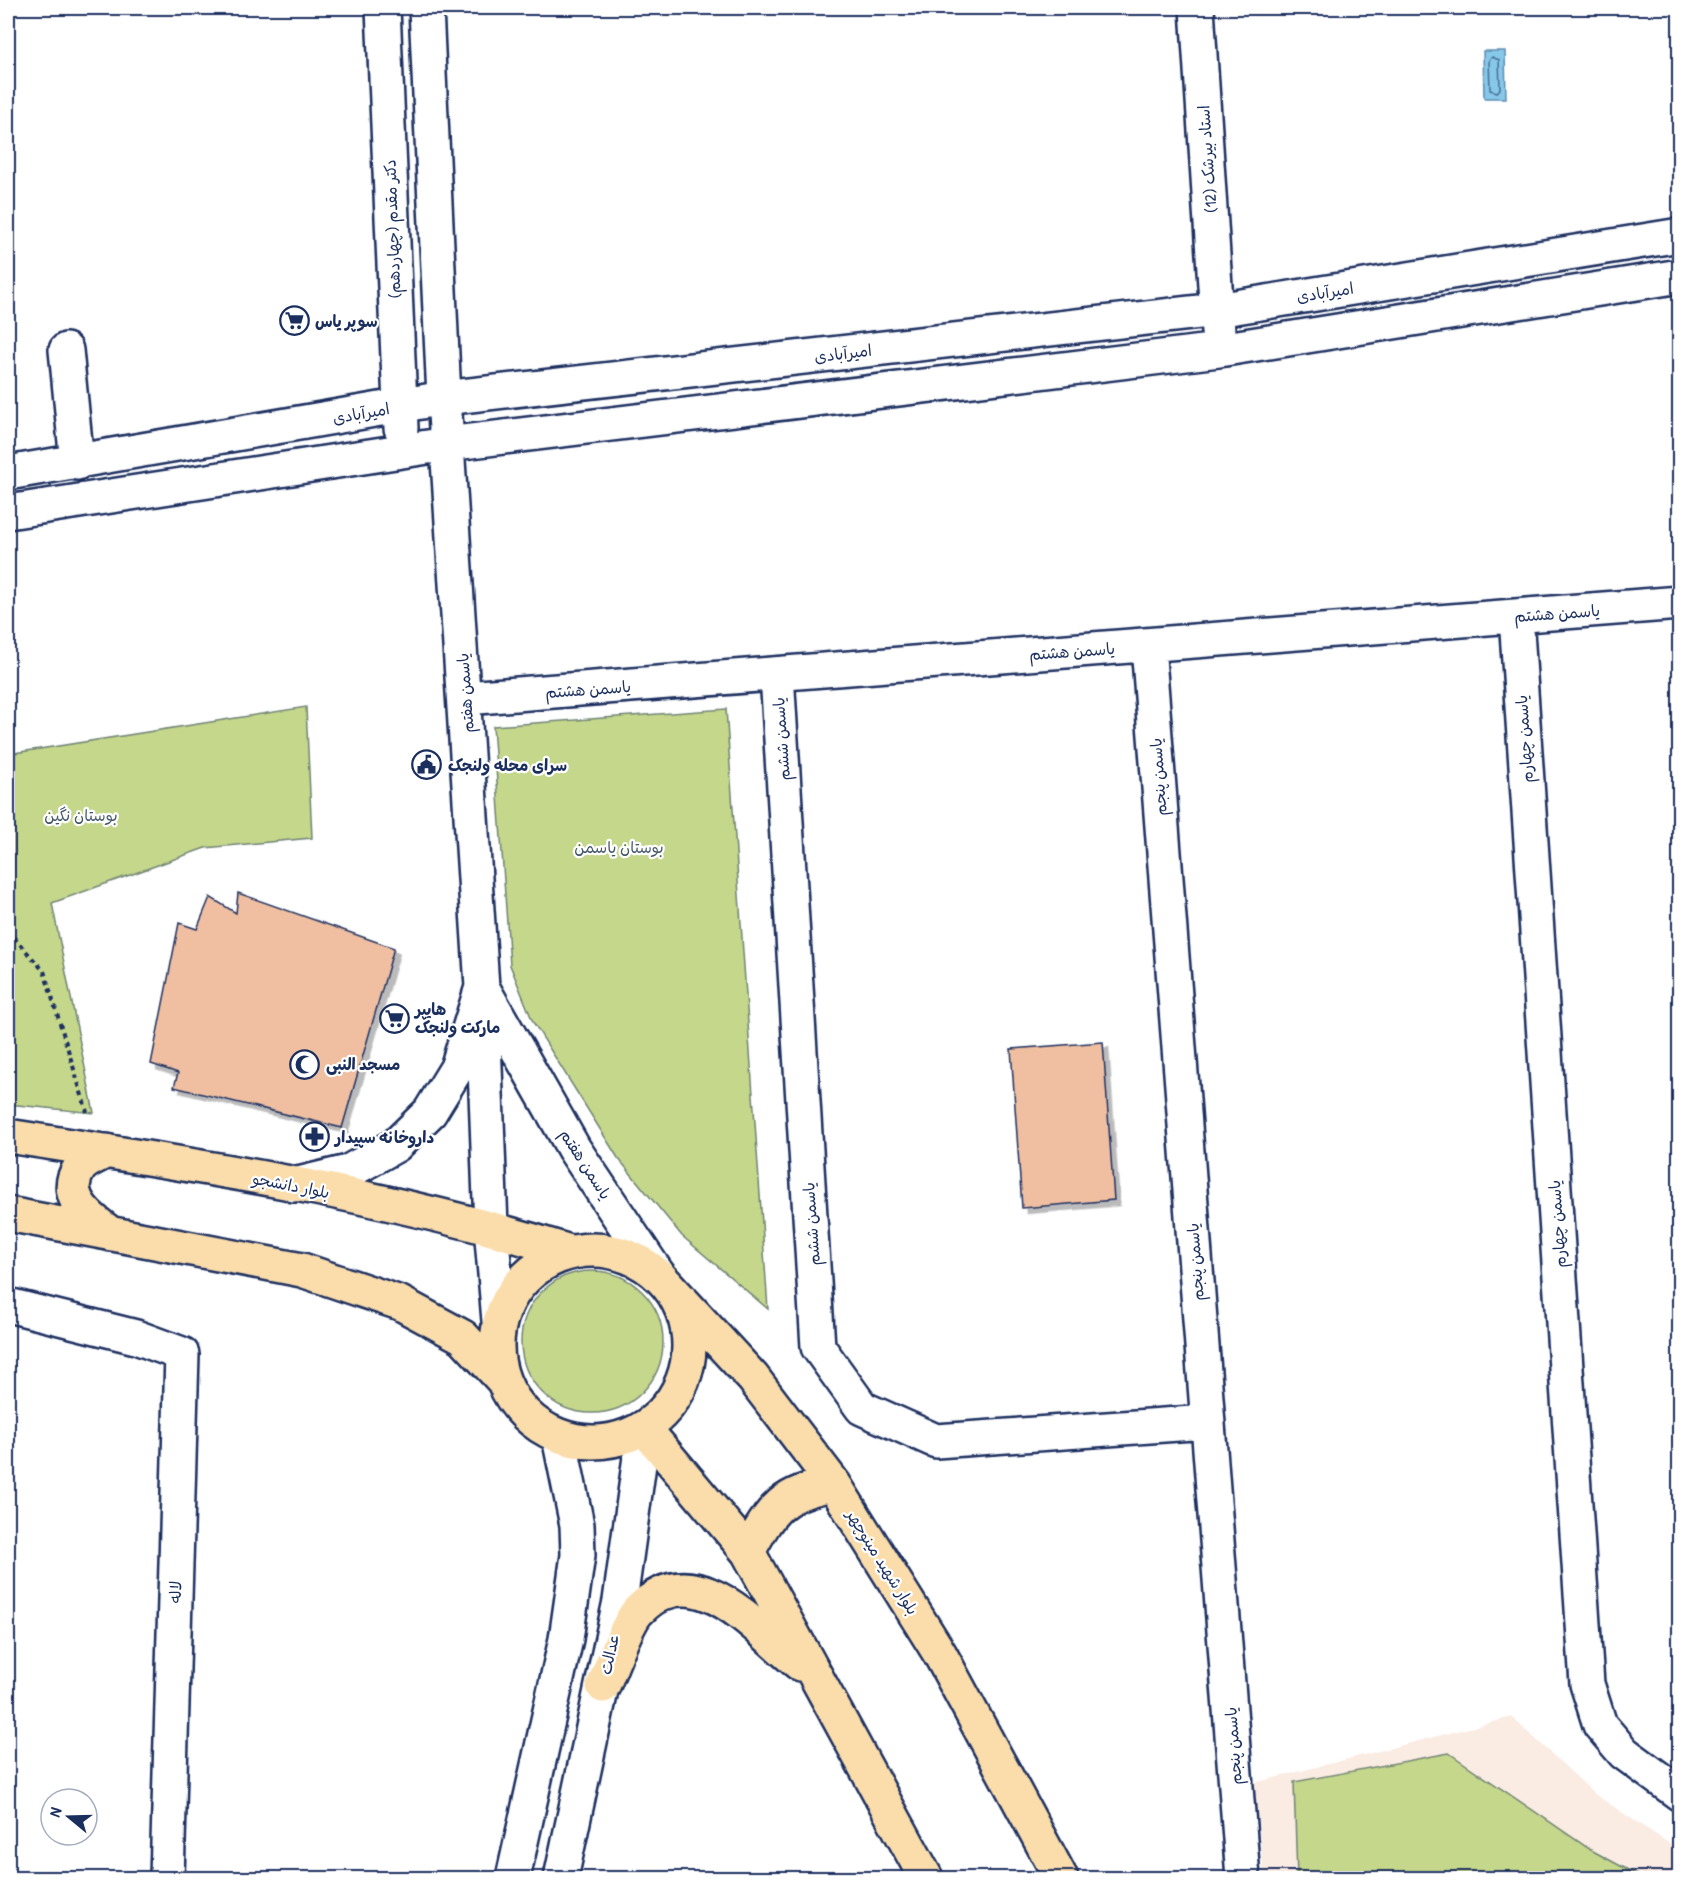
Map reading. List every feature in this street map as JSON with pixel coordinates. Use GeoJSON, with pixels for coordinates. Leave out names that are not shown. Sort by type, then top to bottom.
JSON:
{"type":"FeatureCollection","features":[{"type":"Feature","properties":{"kind":"main road","name":"بلوار دانشجو"},"geometry":{"type":"LineString","coordinates":[[8,1136],[294,1185],[491,1227],[570,1252]]}},
{"type":"Feature","properties":{"kind":"main road"},"geometry":{"type":"LineString","coordinates":[[102,1151],[79,1168],[75,1180],[75,1193],[79,1206],[111,1234]]}},
{"type":"Feature","properties":{"kind":"main road"},"geometry":{"type":"LineString","coordinates":[[8,1214],[302,1270],[400,1303],[463,1338],[502,1379],[516,1404],[535,1423],[560,1437],[588,1442],[617,1440],[644,1428],[666,1409],[681,1384],[688,1355],[687,1326],[677,1299],[659,1276],[640,1261],[618,1252],[594,1249],[570,1252],[550,1259],[518,1284],[507,1302],[500,1321],[496,1350],[502,1379]]}},
{"type":"Feature","properties":{"kind":"main road","name":"بلوار شهید مینوچهر"},"geometry":{"type":"LineString","coordinates":[[659,1276],[753,1378],[834,1484],[940,1654],[1061,1878]]}},
{"type":"Feature","properties":{"kind":"main road"},"geometry":{"type":"LineString","coordinates":[[644,1428],[748,1552],[926,1878]]}},
{"type":"Feature","properties":{"kind":"main road"},"geometry":{"type":"LineString","coordinates":[[748,1552],[766,1518],[783,1501],[805,1489],[834,1484]]}},
{"type":"Feature","properties":{"kind":"main road"},"geometry":{"type":"LineString","coordinates":[[603,1686],[637,1612],[663,1592],[686,1587],[721,1600],[757,1624],[784,1652],[816,1676]]}},
{"type":"Feature","properties":{"kind":"street","name":"دکتر مقدم (چهاردهم)"},"geometry":{"type":"LineString","coordinates":[[382,8],[402,451]]}},
{"type":"Feature","properties":{"kind":"street"},"geometry":{"type":"LineString","coordinates":[[426,8],[444,398]]}},
{"type":"Feature","properties":{"kind":"street","name":"استاد بیرشک (12)"},"geometry":{"type":"LineString","coordinates":[[1197,8],[1219,350]]}},
{"type":"Feature","properties":{"kind":"street","name":"امیرآبادی"},"geometry":{"type":"LineString","coordinates":[[8,473],[444,398],[1216,310],[1680,235]]}},
{"type":"Feature","properties":{"kind":"street"},"geometry":{"type":"LineString","coordinates":[[8,512],[447,444],[1219,350],[1680,276]]}},
{"type":"Feature","properties":{"kind":"street"},"geometry":{"type":"LineString","coordinates":[[66,350],[76,463]]}},
{"type":"Feature","properties":{"kind":"street","name":"یاسمن هفتم"},"geometry":{"type":"LineString","coordinates":[[294,1185],[348,1172],[396,1145],[430,1112],[457,1068],[482,987],[444,398]]}},
{"type":"Feature","properties":{"kind":"street","name":"یاسمن هشتم"},"geometry":{"type":"LineString","coordinates":[[465,698],[1680,603]]}},
{"type":"Feature","properties":{"kind":"street","name":"یاسمن چهارم"},"geometry":{"type":"LineString","coordinates":[[1516,616],[1587,1684],[1600,1725],[1624,1753],[1680,1794]]}},
{"type":"Feature","properties":{"kind":"street","name":"یاسمن پنجم"},"geometry":{"type":"LineString","coordinates":[[1148,645],[1243,1878]]}},
{"type":"Feature","properties":{"kind":"street","name":"یاسمن ششم"},"geometry":{"type":"LineString","coordinates":[[777,674],[818,1347],[862,1408],[936,1441],[1207,1422]]}},
{"type":"Feature","properties":{"kind":"street"},"geometry":{"type":"LineString","coordinates":[[482,987],[491,1227],[500,1321]]}},
{"type":"Feature","properties":{"kind":"street","name":"یاسمن هفتم"},"geometry":{"type":"LineString","coordinates":[[482,987],[574,1149],[659,1276]]}},
{"type":"Feature","properties":{"kind":"street","name":"لاله"},"geometry":{"type":"LineString","coordinates":[[8,1305],[136,1337],[182,1354],[167,1878]]}},
{"type":"Feature","properties":{"kind":"street","name":"عدالت"},"geometry":{"type":"LineString","coordinates":[[561,1878],[620,1601],[644,1428]]}},
{"type":"Feature","properties":{"kind":"street"},"geometry":{"type":"LineString","coordinates":[[513,1878],[566,1639],[578,1555],[577,1525],[560,1437]]}},
{"type":"Feature","properties":{"kind":"path"},"geometry":{"type":"LineString","coordinates":[[8,931],[44,971],[102,1151]]}},
{"type":"Feature","properties":{"kind":"shaded area"},"geometry":{"type":"Polygon","coordinates":[[[1512,1717],[1596,1795],[1679,1850],[1679,1878],[1264,1878],[1254,1783],[1512,1717]]]}},
{"type":"Feature","properties":{"kind":"green space","name":"بوستان نگین"},"geometry":{"type":"Polygon","coordinates":[[[306,707],[312,838],[205,848],[52,903],[94,1113],[8,1104],[8,754],[306,707]]]}},
{"type":"Feature","properties":{"kind":"green space","name":"بوستان یاسمن"},"geometry":{"type":"Polygon","coordinates":[[[726,709],[768,1309],[682,1236],[618,1158],[533,1022],[510,965],[493,726],[726,709]]]}},
{"type":"Feature","properties":{"kind":"green space"},"geometry":{"type":"Polygon","coordinates":[[[592,1271],[619,1277],[642,1292],[657,1315],[663,1342],[657,1369],[642,1392],[619,1407],[592,1413],[565,1407],[542,1392],[527,1369],[521,1342],[527,1315],[542,1292],[565,1277],[592,1271]]]}},
{"type":"Feature","properties":{"kind":"green space"},"geometry":{"type":"Polygon","coordinates":[[[1449,1753],[1591,1850],[1643,1878],[1297,1878],[1294,1782],[1449,1753]]]}},
{"type":"Feature","properties":{"kind":"water"},"geometry":{"type":"Polygon","coordinates":[[[1483,51],[1505,51],[1506,98],[1484,98],[1483,51]]]}},
{"type":"Feature","properties":{"kind":"building"},"geometry":{"type":"Polygon","coordinates":[[[238,893],[394,948],[342,1128],[174,1087],[178,1073],[151,1064],[179,923],[197,929],[210,897],[236,913],[238,893]]]}},
{"type":"Feature","properties":{"kind":"building"},"geometry":{"type":"Polygon","coordinates":[[[1103,1042],[1114,1200],[1022,1208],[1011,1049],[1103,1042]]]}},
{"type":"Feature","properties":{"kind":"place","name":"سوپر یاس"},"geometry":{"type":"Point","coordinates":[294,321]}},
{"type":"Feature","properties":{"kind":"place","name":"سرای محله ولنجک"},"geometry":{"type":"Point","coordinates":[427,765]}},
{"type":"Feature","properties":{"kind":"place","name":"هایپر مارکت ولنجک"},"geometry":{"type":"Point","coordinates":[394,1018]}},
{"type":"Feature","properties":{"kind":"place","name":"مسجد النبی"},"geometry":{"type":"Point","coordinates":[305,1064]}},
{"type":"Feature","properties":{"kind":"place","name":"داروخانه سپیدار"},"geometry":{"type":"Point","coordinates":[314,1137]}}]}
